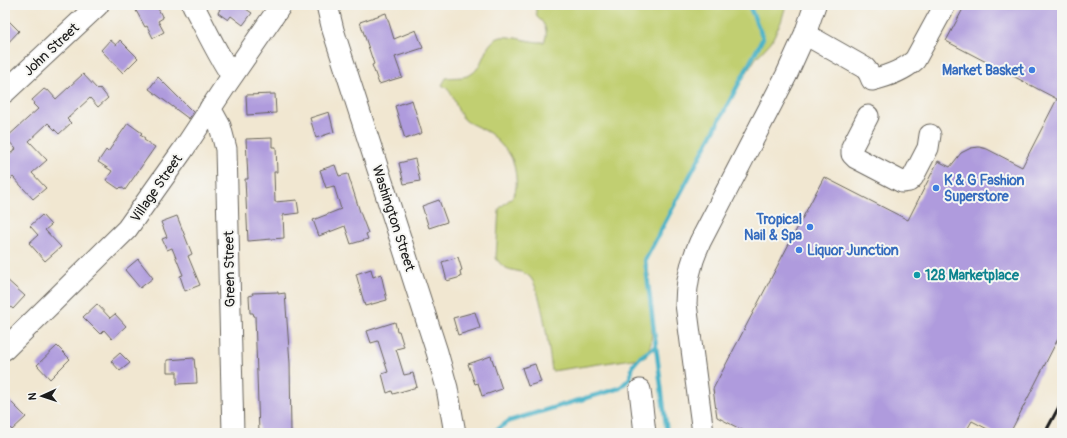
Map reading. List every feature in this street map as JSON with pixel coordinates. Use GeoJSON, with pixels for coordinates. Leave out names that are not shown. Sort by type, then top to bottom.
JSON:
{"type":"FeatureCollection","features":[{"type":"Feature","properties":{"kind":"street","name":"John Street"},"geometry":{"type":"LineString","coordinates":[[5,92],[98,5]]}},
{"type":"Feature","properties":{"kind":"street"},"geometry":{"type":"LineString","coordinates":[[193,5],[208,33],[218,57],[232,76]]}},
{"type":"Feature","properties":{"kind":"street","name":"Village Street"},"geometry":{"type":"LineString","coordinates":[[5,349],[127,229],[183,150],[281,5]]}},
{"type":"Feature","properties":{"kind":"street","name":"Washington Street"},"geometry":{"type":"LineString","coordinates":[[327,5],[333,30],[437,352],[447,388],[455,433]]}},
{"type":"Feature","properties":{"kind":"street"},"geometry":{"type":"LineString","coordinates":[[703,433],[686,304],[690,268],[700,242],[786,76],[805,34],[815,5]]}},
{"type":"Feature","properties":{"kind":"street"},"geometry":{"type":"LineString","coordinates":[[805,34],[865,68],[872,80],[881,78],[905,67],[915,60],[945,5]]}},
{"type":"Feature","properties":{"kind":"street","name":"Green Street"},"geometry":{"type":"LineString","coordinates":[[210,108],[220,126],[226,150],[233,433]]}},
{"type":"Feature","properties":{"kind":"street"},"geometry":{"type":"LineString","coordinates":[[868,116],[852,147],[852,154],[856,158],[902,182],[909,181],[913,177],[928,148],[930,135]]}},
{"type":"Feature","properties":{"kind":"street"},"geometry":{"type":"LineString","coordinates":[[640,390],[646,433]]}},
{"type":"Feature","properties":{"kind":"green space"},"geometry":{"type":"Polygon","coordinates":[[[535,5],[786,5],[781,22],[771,42],[756,58],[740,83],[646,259],[649,275],[652,328],[651,343],[646,357],[552,371],[544,321],[538,294],[534,284],[530,277],[526,274],[504,267],[496,258],[499,209],[514,194],[516,186],[516,174],[512,159],[492,135],[471,124],[461,116],[450,92],[442,85],[446,78],[465,77],[473,73],[478,68],[490,44],[501,37],[544,42],[546,31],[542,22],[537,17],[535,5]]]}},
{"type":"Feature","properties":{"kind":"building"},"geometry":{"type":"Polygon","coordinates":[[[133,5],[156,5],[163,18],[158,21],[164,32],[153,38],[133,5]]]}},
{"type":"Feature","properties":{"kind":"building"},"geometry":{"type":"Polygon","coordinates":[[[215,5],[240,5],[252,13],[243,25],[231,16],[228,20],[218,13],[220,9],[215,5]]]}},
{"type":"Feature","properties":{"kind":"building","name":"128 Marketplace"},"geometry":{"type":"Polygon","coordinates":[[[965,5],[1062,5],[1062,331],[1010,433],[995,433],[972,421],[965,433],[748,433],[717,417],[713,389],[824,177],[908,220],[938,161],[950,167],[961,153],[971,148],[979,147],[987,149],[1022,167],[1057,99],[946,41],[965,5]]]}},
{"type":"Feature","properties":{"kind":"building"},"geometry":{"type":"Polygon","coordinates":[[[386,13],[394,39],[416,30],[423,48],[395,57],[402,77],[379,84],[360,22],[386,13]]]}},
{"type":"Feature","properties":{"kind":"building"},"geometry":{"type":"Polygon","coordinates":[[[5,17],[19,31],[5,46],[5,17]]]}},
{"type":"Feature","properties":{"kind":"building"},"geometry":{"type":"Polygon","coordinates":[[[110,40],[116,45],[120,40],[138,58],[123,73],[101,50],[110,40]]]}},
{"type":"Feature","properties":{"kind":"building"},"geometry":{"type":"Polygon","coordinates":[[[83,74],[98,90],[100,88],[108,98],[98,107],[90,98],[67,119],[71,123],[59,134],[48,123],[29,141],[47,160],[32,173],[46,188],[33,199],[13,177],[5,184],[5,158],[16,149],[6,138],[38,109],[33,104],[34,103],[32,100],[44,89],[47,91],[48,90],[56,99],[83,74]]]}},
{"type":"Feature","properties":{"kind":"building"},"geometry":{"type":"Polygon","coordinates":[[[158,77],[193,112],[189,119],[149,89],[158,77]]]}},
{"type":"Feature","properties":{"kind":"building"},"geometry":{"type":"Polygon","coordinates":[[[275,94],[276,113],[247,115],[246,95],[275,94]]]}},
{"type":"Feature","properties":{"kind":"building"},"geometry":{"type":"Polygon","coordinates":[[[412,100],[422,133],[405,139],[395,106],[412,100]]]}},
{"type":"Feature","properties":{"kind":"building"},"geometry":{"type":"Polygon","coordinates":[[[329,112],[334,132],[316,138],[310,118],[329,112]]]}},
{"type":"Feature","properties":{"kind":"building"},"geometry":{"type":"Polygon","coordinates":[[[128,123],[142,133],[140,135],[145,138],[144,140],[155,147],[125,190],[121,187],[119,189],[106,180],[112,171],[98,162],[106,150],[108,152],[128,123]]]}},
{"type":"Feature","properties":{"kind":"building"},"geometry":{"type":"Polygon","coordinates":[[[272,138],[272,147],[276,147],[277,172],[274,172],[275,202],[297,200],[299,213],[283,215],[284,238],[248,241],[245,179],[248,179],[246,139],[272,138]]]}},
{"type":"Feature","properties":{"kind":"building"},"geometry":{"type":"Polygon","coordinates":[[[415,159],[420,181],[404,184],[399,163],[415,159]]]}},
{"type":"Feature","properties":{"kind":"building"},"geometry":{"type":"Polygon","coordinates":[[[335,165],[339,176],[348,174],[368,233],[366,234],[368,239],[351,244],[345,226],[319,236],[313,220],[341,209],[334,186],[326,188],[320,170],[335,165]]]}},
{"type":"Feature","properties":{"kind":"building"},"geometry":{"type":"Polygon","coordinates":[[[439,200],[447,222],[429,228],[422,206],[439,200]]]}},
{"type":"Feature","properties":{"kind":"building"},"geometry":{"type":"Polygon","coordinates":[[[42,215],[51,225],[45,230],[61,247],[45,261],[29,243],[38,235],[30,226],[42,215]]]}},
{"type":"Feature","properties":{"kind":"building"},"geometry":{"type":"Polygon","coordinates":[[[177,216],[192,254],[188,256],[200,285],[185,291],[180,276],[183,275],[172,248],[167,250],[162,239],[167,237],[161,222],[177,216]]]}},
{"type":"Feature","properties":{"kind":"building"},"geometry":{"type":"Polygon","coordinates":[[[458,257],[462,270],[460,271],[461,277],[447,281],[442,262],[458,257]]]}},
{"type":"Feature","properties":{"kind":"building"},"geometry":{"type":"Polygon","coordinates":[[[138,259],[153,278],[140,288],[125,270],[138,259]]]}},
{"type":"Feature","properties":{"kind":"building"},"geometry":{"type":"Polygon","coordinates":[[[371,269],[373,277],[381,274],[387,300],[365,306],[356,274],[371,269]]]}},
{"type":"Feature","properties":{"kind":"building"},"geometry":{"type":"Polygon","coordinates":[[[5,278],[25,296],[13,309],[5,302],[5,278]]]}},
{"type":"Feature","properties":{"kind":"building"},"geometry":{"type":"Polygon","coordinates":[[[278,292],[278,294],[285,293],[290,363],[291,433],[259,433],[255,316],[253,313],[250,313],[249,296],[253,295],[252,293],[278,292]]]}},
{"type":"Feature","properties":{"kind":"building"},"geometry":{"type":"Polygon","coordinates":[[[97,304],[110,318],[115,314],[126,326],[112,339],[104,330],[100,334],[83,317],[97,304]]]}},
{"type":"Feature","properties":{"kind":"building"},"geometry":{"type":"Polygon","coordinates":[[[475,312],[480,328],[458,335],[453,318],[475,312]]]}},
{"type":"Feature","properties":{"kind":"building"},"geometry":{"type":"Polygon","coordinates":[[[395,322],[404,347],[396,349],[404,375],[413,373],[417,387],[393,394],[392,391],[387,393],[382,374],[388,372],[378,341],[371,343],[367,331],[395,322]]]}},
{"type":"Feature","properties":{"kind":"building"},"geometry":{"type":"Polygon","coordinates":[[[57,346],[70,359],[50,379],[37,365],[57,346]]]}},
{"type":"Feature","properties":{"kind":"building"},"geometry":{"type":"Polygon","coordinates":[[[120,353],[130,363],[120,371],[111,361],[120,353]]]}},
{"type":"Feature","properties":{"kind":"building"},"geometry":{"type":"Polygon","coordinates":[[[491,356],[502,389],[482,396],[478,383],[475,384],[468,364],[491,356]]]}},
{"type":"Feature","properties":{"kind":"building"},"geometry":{"type":"Polygon","coordinates":[[[194,358],[197,383],[177,384],[177,372],[167,372],[167,360],[194,358]]]}},
{"type":"Feature","properties":{"kind":"building"},"geometry":{"type":"Polygon","coordinates":[[[535,364],[541,382],[528,386],[522,368],[535,364]]]}},
{"type":"Feature","properties":{"kind":"building"},"geometry":{"type":"Polygon","coordinates":[[[5,396],[26,417],[12,430],[5,423],[5,396]]]}},
{"type":"Feature","properties":{"kind":"waterway"},"geometry":{"type":"LineString","coordinates":[[667,433],[645,260],[763,38],[749,5]]}},
{"type":"Feature","properties":{"kind":"waterway"},"geometry":{"type":"LineString","coordinates":[[492,433],[509,421],[620,388],[630,378],[633,365],[639,358],[656,346]]}},
{"type":"Feature","properties":{"kind":"railway"},"geometry":{"type":"LineString","coordinates":[[1045,433],[1062,401]]}},
{"type":"Feature","properties":{"kind":"place","name":"Market Basket"},"geometry":{"type":"Point","coordinates":[1032,70]}},
{"type":"Feature","properties":{"kind":"place","name":"K & G Fashion Superstore"},"geometry":{"type":"Point","coordinates":[936,188]}},
{"type":"Feature","properties":{"kind":"place","name":"Tropical Nail & Spa"},"geometry":{"type":"Point","coordinates":[810,227]}},
{"type":"Feature","properties":{"kind":"place","name":"Liquor Junction"},"geometry":{"type":"Point","coordinates":[799,250]}},
{"type":"Feature","properties":{"kind":"place","name":"128 Marketplace"},"geometry":{"type":"Point","coordinates":[917,275]}}]}
